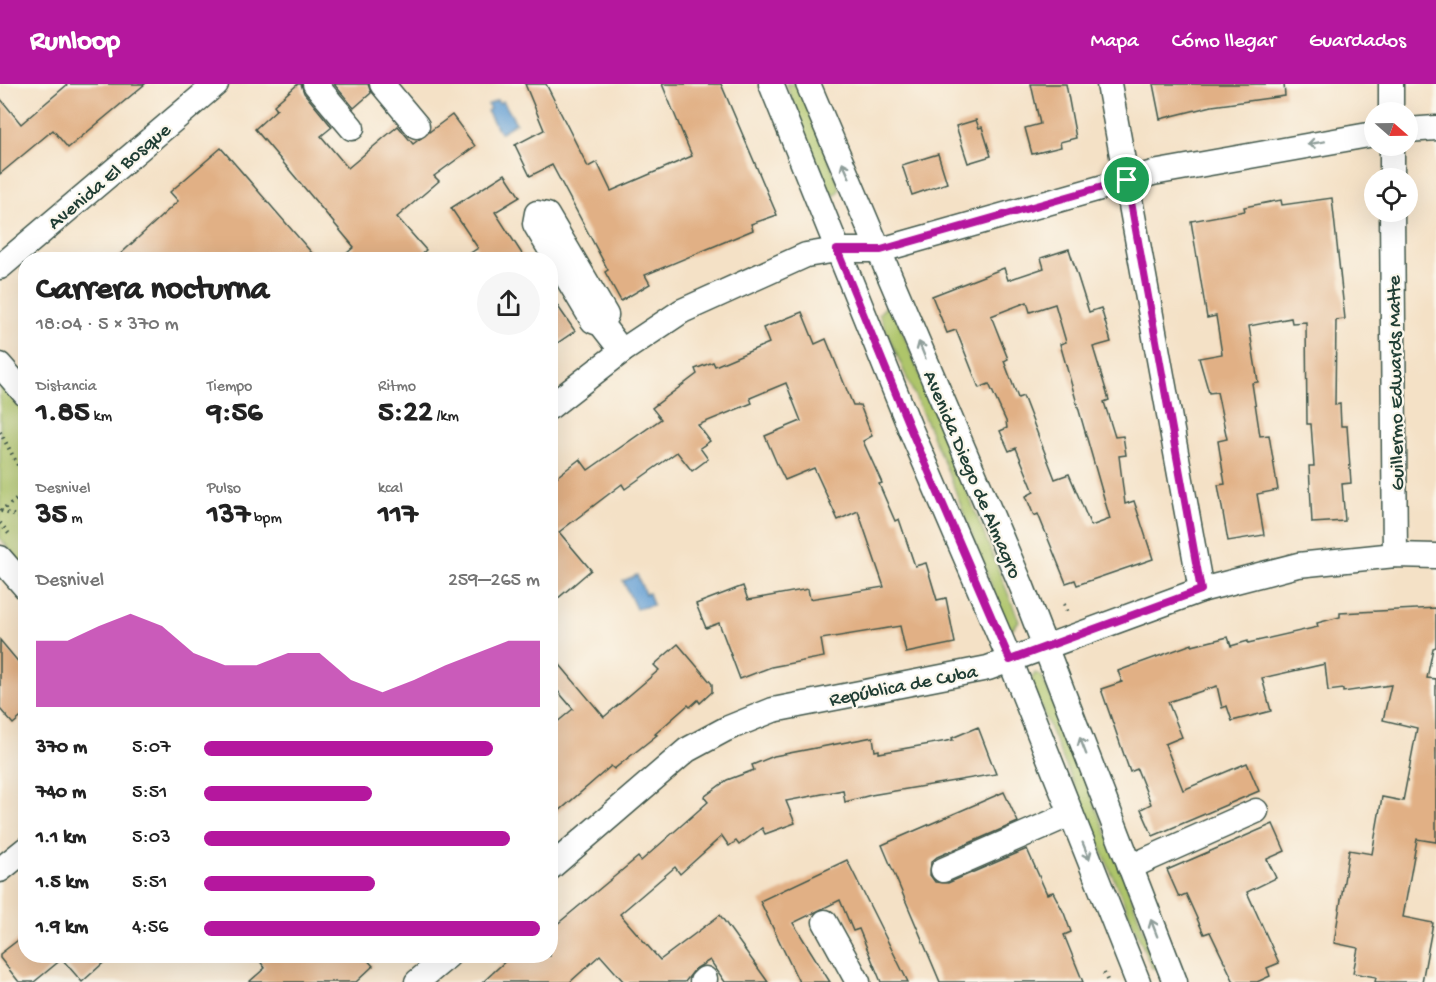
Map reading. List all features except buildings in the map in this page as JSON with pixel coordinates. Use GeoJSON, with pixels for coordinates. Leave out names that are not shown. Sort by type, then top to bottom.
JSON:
{"type":"FeatureCollection","features":[{"type":"Feature","properties":{"kind":"street","name":"Avenida El Bosque"},"geometry":{"type":"LineString","coordinates":[[0,267],[216,84]]}},
{"type":"Feature","properties":{"kind":"street"},"geometry":{"type":"LineString","coordinates":[[315,84],[352,128]]}},
{"type":"Feature","properties":{"kind":"street"},"geometry":{"type":"LineString","coordinates":[[382,84],[417,126]]}},
{"type":"Feature","properties":{"kind":"street","name":"Avenida Diego de Almagro"},"geometry":{"type":"LineString","coordinates":[[771,84],[910,428],[1010,660],[1138,982]]}},
{"type":"Feature","properties":{"kind":"street","name":"Avenida Diego de Almagro"},"geometry":{"type":"LineString","coordinates":[[808,84],[881,250],[1045,648],[1171,980]]}},
{"type":"Feature","properties":{"kind":"street"},"geometry":{"type":"LineString","coordinates":[[1109,84],[1201,590]]}},
{"type":"Feature","properties":{"kind":"street"},"geometry":{"type":"LineString","coordinates":[[1391,84],[1391,102]]}},
{"type":"Feature","properties":{"kind":"street"},"geometry":{"type":"LineString","coordinates":[[1418,129],[1436,128]]}},
{"type":"Feature","properties":{"kind":"street"},"geometry":{"type":"LineString","coordinates":[[558,401],[622,351],[682,311],[806,255],[837,250],[881,250],[1165,171],[1364,136]]}},
{"type":"Feature","properties":{"kind":"street","name":"Guillermo Edwards Matte"},"geometry":{"type":"LineString","coordinates":[[1392,222],[1395,555]]}},
{"type":"Feature","properties":{"kind":"street"},"geometry":{"type":"LineString","coordinates":[[601,324],[622,351]]}},
{"type":"Feature","properties":{"kind":"street"},"geometry":{"type":"LineString","coordinates":[[0,364],[18,385]]}},
{"type":"Feature","properties":{"kind":"street","name":"República de Cuba"},"geometry":{"type":"LineString","coordinates":[[558,861],[687,750],[726,729],[773,710],[988,668],[1201,590],[1298,565],[1395,555],[1436,556]]}},
{"type":"Feature","properties":{"kind":"street"},"geometry":{"type":"LineString","coordinates":[[0,558],[18,579]]}},
{"type":"Feature","properties":{"kind":"street"},"geometry":{"type":"LineString","coordinates":[[1130,867],[1256,811]]}},
{"type":"Feature","properties":{"kind":"street"},"geometry":{"type":"LineString","coordinates":[[943,870],[1071,814]]}},
{"type":"Feature","properties":{"kind":"street"},"geometry":{"type":"LineString","coordinates":[[0,870],[18,855]]}},
{"type":"Feature","properties":{"kind":"street"},"geometry":{"type":"LineString","coordinates":[[825,922],[858,982]]}},
{"type":"Feature","properties":{"kind":"path"},"geometry":{"type":"LineString","coordinates":[[0,432],[18,465]]}},
{"type":"Feature","properties":{"kind":"path"},"geometry":{"type":"LineString","coordinates":[[18,498],[0,511],[18,517]]}},
{"type":"Feature","properties":{"kind":"path"},"geometry":{"type":"LineString","coordinates":[[1064,604],[1068,615]]}},
{"type":"Feature","properties":{"kind":"path"},"geometry":{"type":"LineString","coordinates":[[1104,973],[1108,982]]}},
{"type":"Feature","properties":{"kind":"green space"},"geometry":{"type":"Polygon","coordinates":[[[786,84],[798,84],[840,188],[836,195],[829,193],[786,84]]]}},
{"type":"Feature","properties":{"kind":"green space"},"geometry":{"type":"Polygon","coordinates":[[[887,305],[893,308],[1019,621],[1012,629],[1006,624],[949,474],[879,314],[887,305]]]}},
{"type":"Feature","properties":{"kind":"green space"},"geometry":{"type":"Polygon","coordinates":[[[0,382],[18,404],[18,560],[0,538],[0,382]]]}},
{"type":"Feature","properties":{"kind":"green space"},"geometry":{"type":"Polygon","coordinates":[[[1035,673],[1042,676],[1124,876],[1157,968],[1152,968],[1030,682],[1035,673]]]}},
{"type":"Feature","properties":{"kind":"water"},"geometry":{"type":"Polygon","coordinates":[[[497,100],[499,103],[503,101],[516,123],[500,133],[487,111],[490,109],[488,105],[497,100]]]}},
{"type":"Feature","properties":{"kind":"water"},"geometry":{"type":"Polygon","coordinates":[[[637,575],[645,594],[649,593],[653,605],[636,609],[623,581],[637,575]]]}},
{"type":"Feature","properties":{"kind":"route"},"geometry":{"type":"LineString","coordinates":[[1127,180],[1201,590],[1010,660],[910,428],[837,250],[881,250],[1127,180]]}}]}
